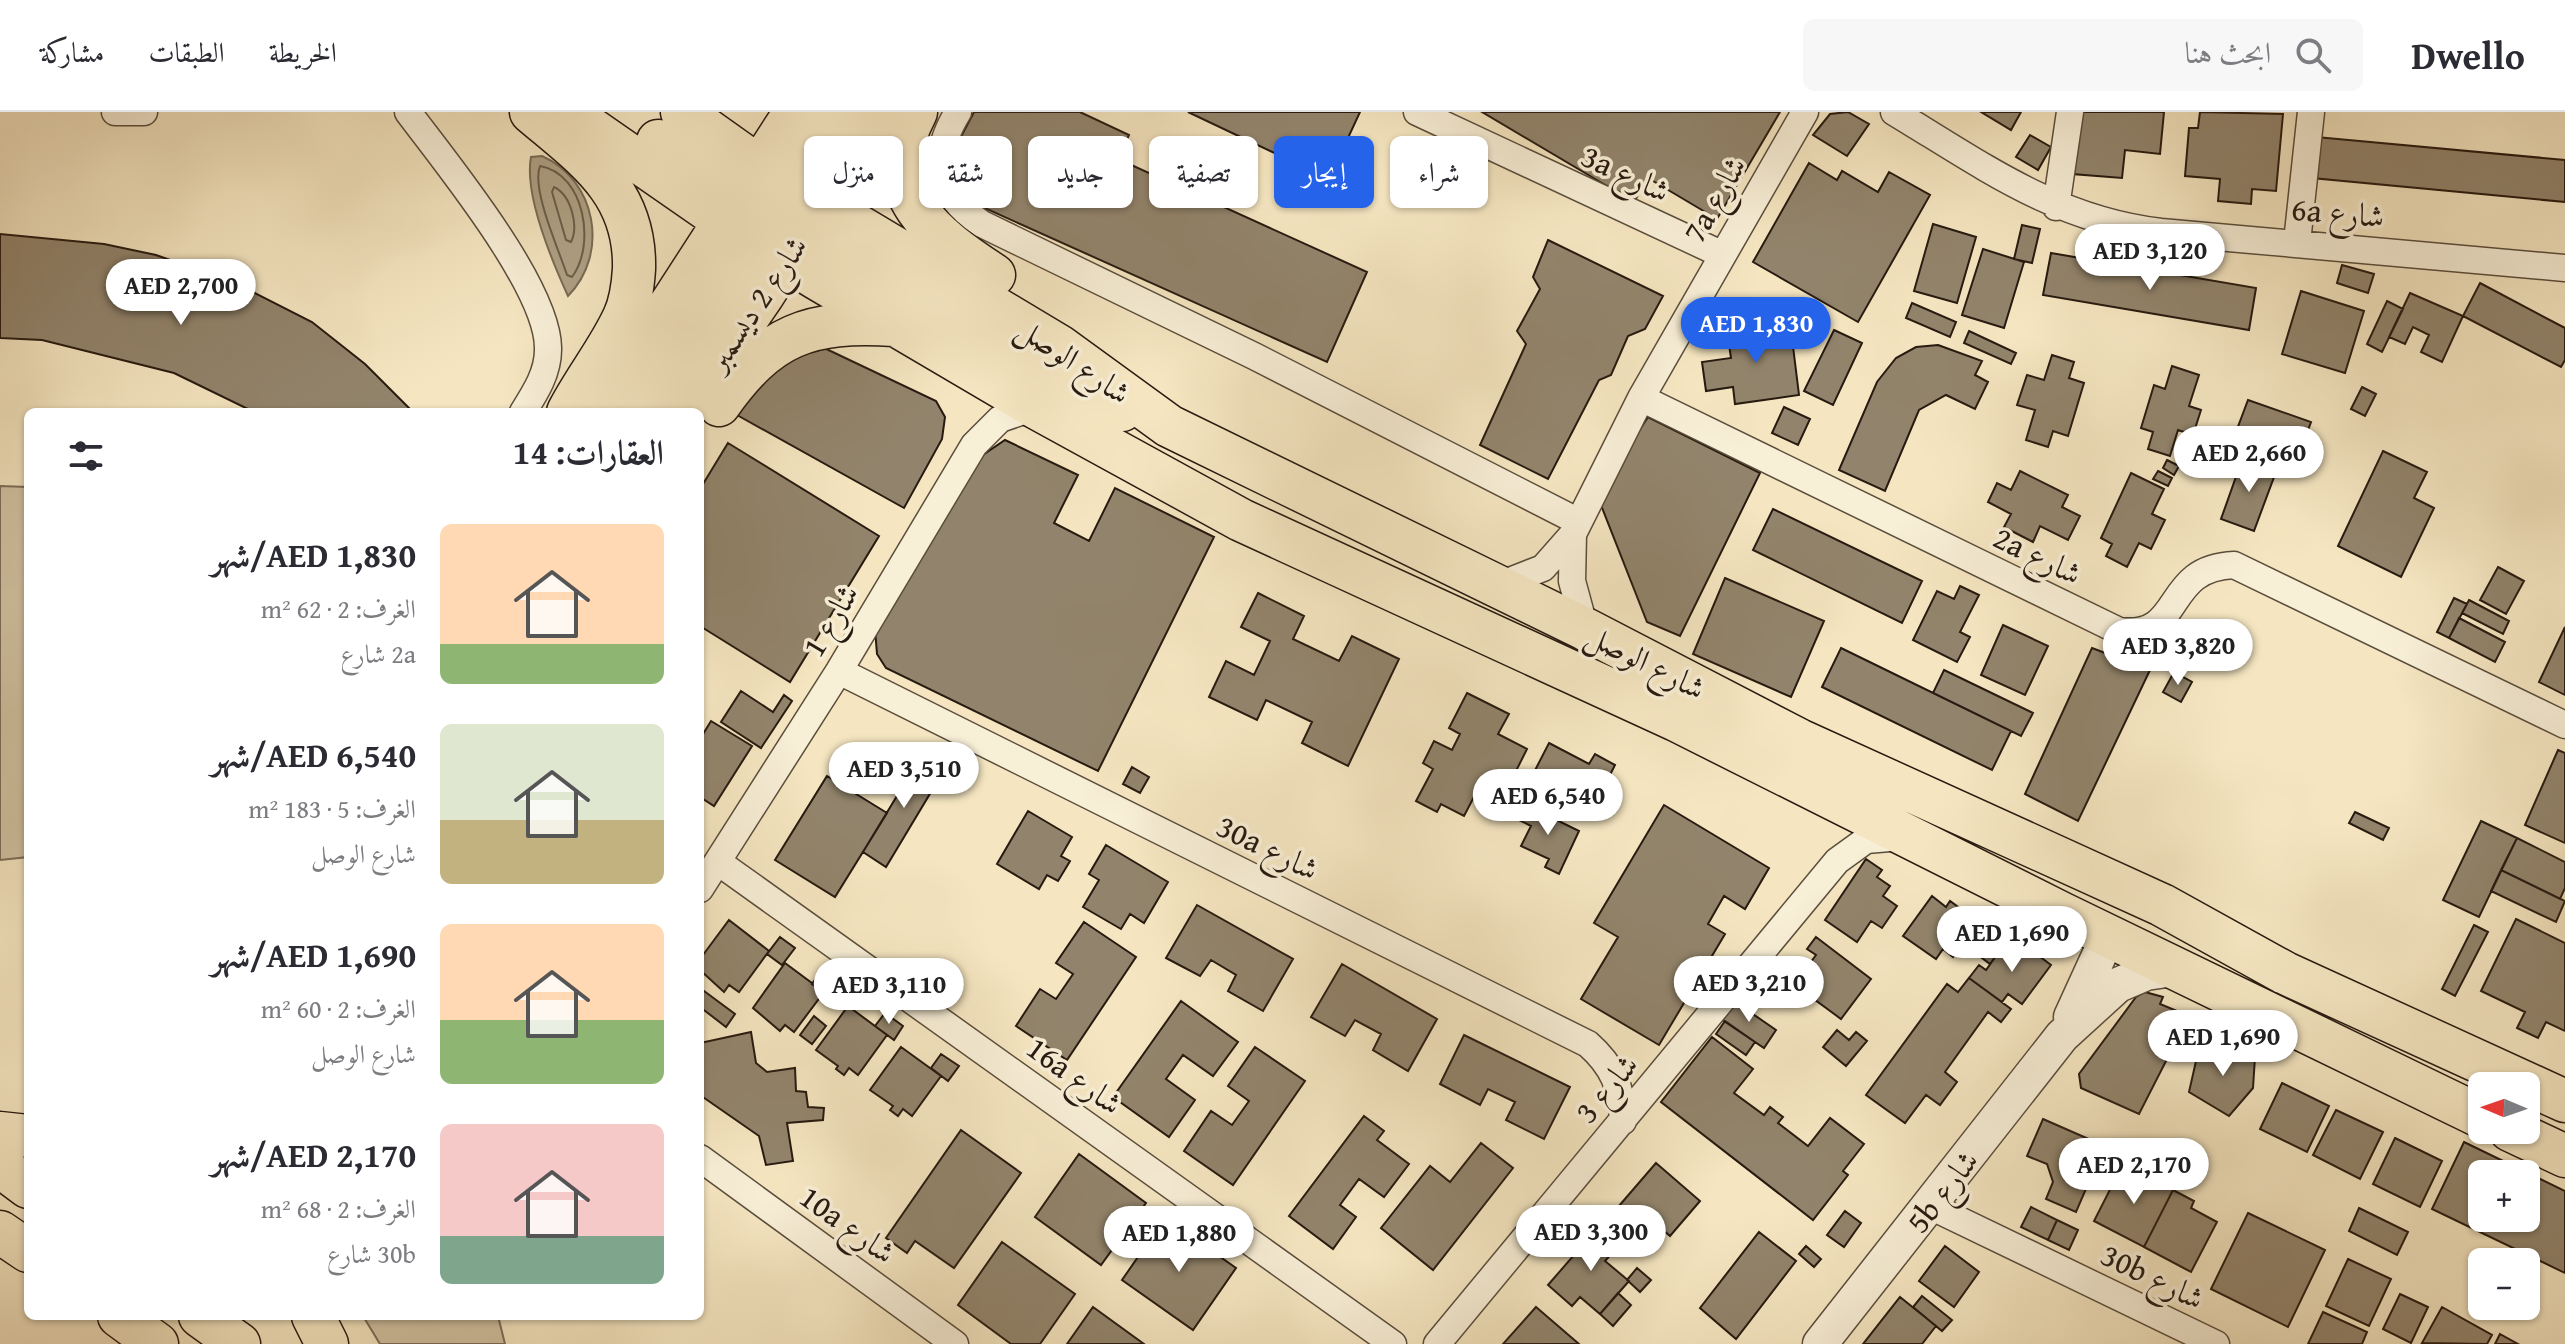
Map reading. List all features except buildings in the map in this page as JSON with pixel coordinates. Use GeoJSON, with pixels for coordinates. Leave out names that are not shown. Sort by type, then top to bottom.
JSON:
{"type":"FeatureCollection","features":[{"type":"Feature","properties":{"kind":"main road"},"geometry":{"type":"LineString","coordinates":[[531,112],[607,180],[623,204],[633,236],[633,286],[625,315],[570,408]]}},
{"type":"Feature","properties":{"kind":"main road"},"geometry":{"type":"LineString","coordinates":[[567,112],[779,220]]}},
{"type":"Feature","properties":{"kind":"main road"},"geometry":{"type":"LineString","coordinates":[[615,112],[711,155]]}},
{"type":"Feature","properties":{"kind":"main road"},"geometry":{"type":"LineString","coordinates":[[682,112],[711,155],[779,220]]}},
{"type":"Feature","properties":{"kind":"main road","name":"شارع 2 ديسمبر"},"geometry":{"type":"LineString","coordinates":[[685,408],[823,134],[879,112]]}},
{"type":"Feature","properties":{"kind":"main road"},"geometry":{"type":"LineString","coordinates":[[916,112],[904,145],[904,173],[912,202],[928,227],[950,246],[1058,316],[1104,351],[1145,392],[1169,426]]}},
{"type":"Feature","properties":{"kind":"main road","name":"شارع 2 ديسمبر"},"geometry":{"type":"LineString","coordinates":[[604,408],[718,268],[779,220],[823,134]]}},
{"type":"Feature","properties":{"kind":"main road","name":"شارع الوصل"},"geometry":{"type":"LineString","coordinates":[[779,220],[897,325],[1035,407],[1241,520],[1676,720],[2173,969],[2468,1110]]}},
{"type":"Feature","properties":{"kind":"main road","name":"شارع الوصل"},"geometry":{"type":"LineString","coordinates":[[779,220],[1059,346],[1169,426],[1585,629],[1799,740],[2162,905],[2285,973],[2565,1101]]}},
{"type":"Feature","properties":{"kind":"main road"},"geometry":{"type":"LineString","coordinates":[[651,408],[718,268]]}},
{"type":"Feature","properties":{"kind":"main road"},"geometry":{"type":"LineString","coordinates":[[704,426],[747,366],[785,338],[824,326],[897,325]]}},
{"type":"Feature","properties":{"kind":"main road"},"geometry":{"type":"LineString","coordinates":[[2112,938],[2148,928],[2211,957],[2285,973]]}},
{"type":"Feature","properties":{"kind":"main road"},"geometry":{"type":"LineString","coordinates":[[0,1133],[24,1136]]}},
{"type":"Feature","properties":{"kind":"main road"},"geometry":{"type":"LineString","coordinates":[[2540,1144],[2565,1156]]}},
{"type":"Feature","properties":{"kind":"main road"},"geometry":{"type":"LineString","coordinates":[[0,1166],[24,1184]]}},
{"type":"Feature","properties":{"kind":"main road"},"geometry":{"type":"LineString","coordinates":[[0,1232],[24,1248]]}},
{"type":"Feature","properties":{"kind":"main road"},"geometry":{"type":"LineString","coordinates":[[124,1320],[157,1344]]}},
{"type":"Feature","properties":{"kind":"main road"},"geometry":{"type":"LineString","coordinates":[[206,1320],[239,1344]]}},
{"type":"Feature","properties":{"kind":"main road"},"geometry":{"type":"LineString","coordinates":[[315,1320],[327,1344]]}},
{"type":"Feature","properties":{"kind":"street"},"geometry":{"type":"LineString","coordinates":[[115,112],[144,112]]}},
{"type":"Feature","properties":{"kind":"street"},"geometry":{"type":"LineString","coordinates":[[408,112],[456,176],[540,304],[548,335],[547,364],[537,390],[526,408]]}},
{"type":"Feature","properties":{"kind":"street"},"geometry":{"type":"LineString","coordinates":[[958,112],[942,144],[940,164],[946,189],[961,210],[982,224],[1254,356],[1498,481],[1576,528]]}},
{"type":"Feature","properties":{"kind":"street","name":"3a شارع"},"geometry":{"type":"LineString","coordinates":[[1417,112],[1721,254]]}},
{"type":"Feature","properties":{"kind":"street","name":"7a شارع"},"geometry":{"type":"LineString","coordinates":[[1497,586],[1543,568],[1576,528],[1641,398],[1805,112]]}},
{"type":"Feature","properties":{"kind":"street","name":"6a شارع"},"geometry":{"type":"LineString","coordinates":[[1894,112],[2056,207],[2132,228],[2565,268]]}},
{"type":"Feature","properties":{"kind":"street"},"geometry":{"type":"LineString","coordinates":[[2056,207],[2070,112]]}},
{"type":"Feature","properties":{"kind":"street"},"geometry":{"type":"LineString","coordinates":[[2297,242],[2311,112]]}},
{"type":"Feature","properties":{"kind":"street","name":"2a شارع"},"geometry":{"type":"LineString","coordinates":[[1641,398],[2119,631],[2144,630],[2156,625],[2198,572],[2215,566],[2234,565],[2565,725]]}},
{"type":"Feature","properties":{"kind":"street","name":"شارع 1"},"geometry":{"type":"LineString","coordinates":[[704,883],[839,671],[974,445],[1000,419],[1035,407]]}},
{"type":"Feature","properties":{"kind":"street","name":"7a شارع"},"geometry":{"type":"LineString","coordinates":[[1576,528],[1572,581],[1585,629]]}},
{"type":"Feature","properties":{"kind":"street","name":"30a شارع"},"geometry":{"type":"LineString","coordinates":[[839,671],[1588,1044],[1600,1055],[1617,1081],[1628,1115]]}},
{"type":"Feature","properties":{"kind":"street","name":"شارع 3"},"geometry":{"type":"LineString","coordinates":[[1437,1344],[1845,852],[1866,840],[1909,836]]}},
{"type":"Feature","properties":{"kind":"street","name":"16a شارع"},"geometry":{"type":"LineString","coordinates":[[718,862],[1393,1344]]}},
{"type":"Feature","properties":{"kind":"street","name":"5b شارع"},"geometry":{"type":"LineString","coordinates":[[2062,1036],[2096,961],[2112,938]]}},
{"type":"Feature","properties":{"kind":"street","name":"5b شارع"},"geometry":{"type":"LineString","coordinates":[[1820,1344],[2062,1036],[2118,985],[2146,973],[2173,969]]}},
{"type":"Feature","properties":{"kind":"street","name":"10a شارع"},"geometry":{"type":"LineString","coordinates":[[704,1161],[955,1344]]}},
{"type":"Feature","properties":{"kind":"street","name":"30b شارع"},"geometry":{"type":"LineString","coordinates":[[1930,1206],[2178,1336],[2216,1344]]}},
{"type":"Feature","properties":{"kind":"shaded area"},"geometry":{"type":"Polygon","coordinates":[[[0,486],[24,487],[24,857],[0,860],[0,486]]]}},
{"type":"Feature","properties":{"kind":"shaded area"},"geometry":{"type":"Polygon","coordinates":[[[365,1320],[499,1320],[505,1344],[380,1344],[365,1320]]]}},
{"type":"Feature","properties":{"kind":"water"},"geometry":{"type":"Polygon","coordinates":[[[542,156],[560,167],[575,182],[591,219],[589,259],[581,279],[568,296],[535,208],[531,157],[542,156]]]}}]}
